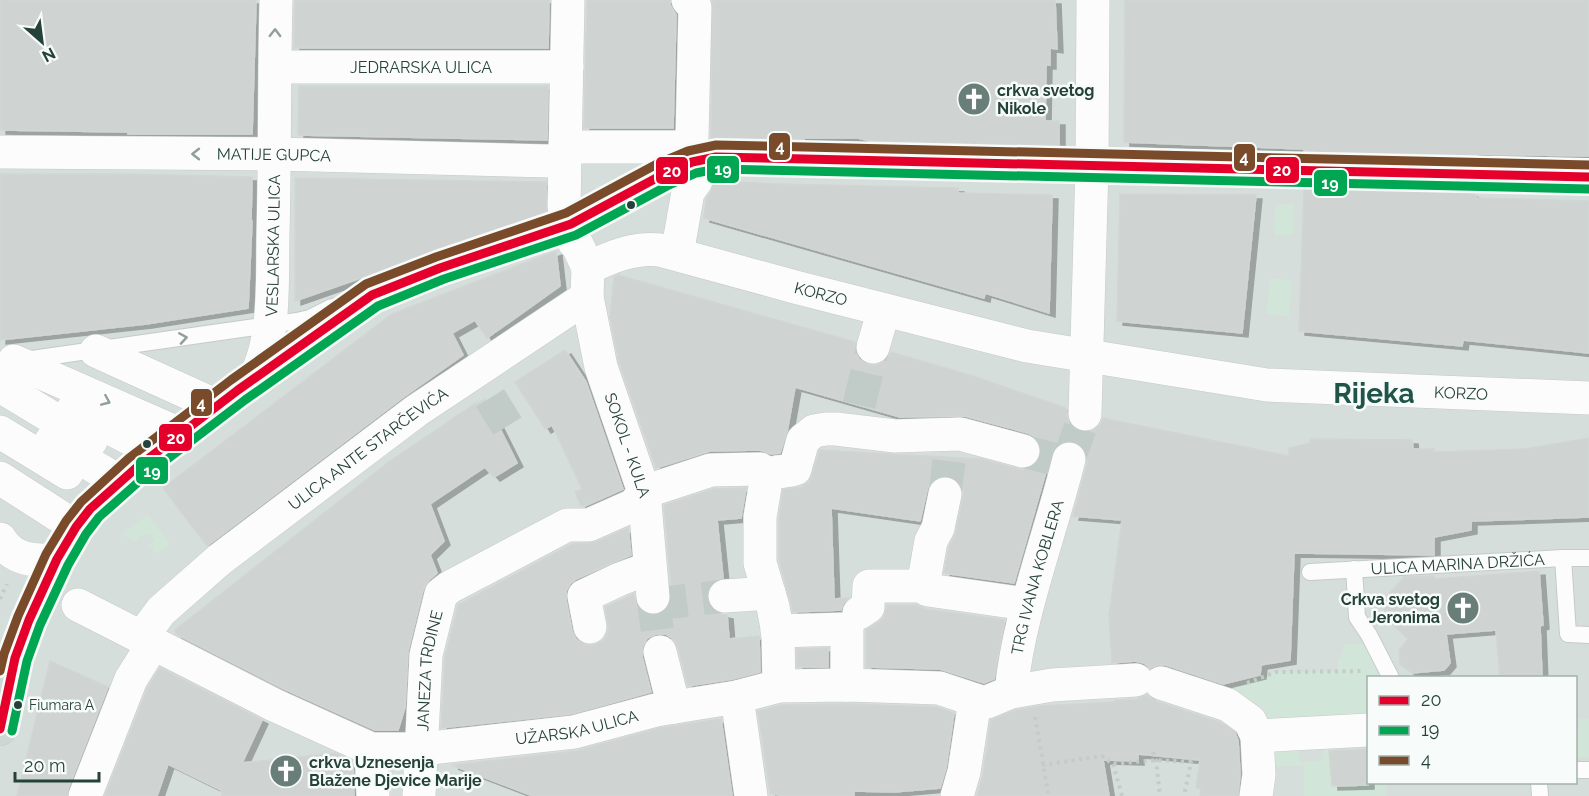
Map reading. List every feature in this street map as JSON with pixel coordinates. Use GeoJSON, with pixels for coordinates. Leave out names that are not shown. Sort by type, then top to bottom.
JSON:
{"type":"FeatureCollection","features":[{"type":"Feature","properties":{"kind":"main road"},"geometry":{"type":"LineString","coordinates":[[0,729],[15,658],[29,620],[57,559],[161,451],[366,298],[387,287],[570,224],[662,175],[716,157],[1304,170]]}},
{"type":"Feature","properties":{"kind":"main road"},"geometry":{"type":"LineString","coordinates":[[1477,176],[1589,177]]}},
{"type":"Feature","properties":{"kind":"street","name":"VESLARSKA ULICA"},"geometry":{"type":"LineString","coordinates":[[161,451],[264,359],[269,324],[275,154],[276,0]]}},
{"type":"Feature","properties":{"kind":"street"},"geometry":{"type":"LineString","coordinates":[[559,169],[567,67],[568,0]]}},
{"type":"Feature","properties":{"kind":"street"},"geometry":{"type":"LineString","coordinates":[[677,254],[695,164],[692,139],[695,7],[688,0]]}},
{"type":"Feature","properties":{"kind":"street"},"geometry":{"type":"LineString","coordinates":[[1085,414],[1092,166],[1093,0]]}},
{"type":"Feature","properties":{"kind":"street","name":"JEDRARSKA ULICA"},"geometry":{"type":"LineString","coordinates":[[275,67],[567,67]]}},
{"type":"Feature","properties":{"kind":"street","name":"MATIJE GUPCA"},"geometry":{"type":"LineString","coordinates":[[0,152],[275,154],[559,169],[695,164]]}},
{"type":"Feature","properties":{"kind":"street","name":"KORZO"},"geometry":{"type":"LineString","coordinates":[[576,260],[610,257],[640,249],[660,250],[1027,346],[1267,385],[1589,398]]}},
{"type":"Feature","properties":{"kind":"street","name":"SOKOL - KULA"},"geometry":{"type":"LineString","coordinates":[[576,260],[600,367],[644,492],[652,583],[620,579],[584,596],[590,627]]}},
{"type":"Feature","properties":{"kind":"street","name":"ULICA ANTE STARČEVIĆA"},"geometry":{"type":"LineString","coordinates":[[85,796],[131,679],[154,644],[161,611],[229,553],[416,411],[576,260]]}},
{"type":"Feature","properties":{"kind":"street"},"geometry":{"type":"LineString","coordinates":[[873,347],[884,310]]}},
{"type":"Feature","properties":{"kind":"street"},"geometry":{"type":"LineString","coordinates":[[134,345],[161,451]]}},
{"type":"Feature","properties":{"kind":"street"},"geometry":{"type":"LineString","coordinates":[[96,351],[161,451]]}},
{"type":"Feature","properties":{"kind":"street"},"geometry":{"type":"LineString","coordinates":[[56,356],[161,451]]}},
{"type":"Feature","properties":{"kind":"street"},"geometry":{"type":"LineString","coordinates":[[3,370],[161,451]]}},
{"type":"Feature","properties":{"kind":"street"},"geometry":{"type":"LineString","coordinates":[[3,370],[161,451]]}},
{"type":"Feature","properties":{"kind":"street"},"geometry":{"type":"LineString","coordinates":[[0,411],[161,451]]}},
{"type":"Feature","properties":{"kind":"street"},"geometry":{"type":"LineString","coordinates":[[767,475],[774,471],[795,469],[803,440],[814,431],[836,429],[856,418],[895,436],[952,447],[960,434],[1023,451]]}},
{"type":"Feature","properties":{"kind":"street"},"geometry":{"type":"LineString","coordinates":[[0,432],[161,451]]}},
{"type":"Feature","properties":{"kind":"street"},"geometry":{"type":"LineString","coordinates":[[0,453],[161,451]]}},
{"type":"Feature","properties":{"kind":"street"},"geometry":{"type":"LineString","coordinates":[[0,478],[161,451]]}},
{"type":"Feature","properties":{"kind":"street","name":"TRG IVANA KOBLERA"},"geometry":{"type":"LineString","coordinates":[[957,796],[964,772],[1005,699],[1066,461]]}},
{"type":"Feature","properties":{"kind":"street"},"geometry":{"type":"LineString","coordinates":[[644,492],[711,470],[760,470],[767,475]]}},
{"type":"Feature","properties":{"kind":"street"},"geometry":{"type":"LineString","coordinates":[[767,475],[760,517],[760,562],[778,632],[779,686]]}},
{"type":"Feature","properties":{"kind":"street","name":"JANEZA TRDINE"},"geometry":{"type":"LineString","coordinates":[[419,796],[426,655],[441,594],[450,587],[567,525],[589,525],[634,505],[644,492]]}},
{"type":"Feature","properties":{"kind":"street"},"geometry":{"type":"LineString","coordinates":[[925,588],[932,541],[938,528],[945,494]]}},
{"type":"Feature","properties":{"kind":"street"},"geometry":{"type":"LineString","coordinates":[[0,539],[6,549],[17,556],[31,560],[57,559]]}},
{"type":"Feature","properties":{"kind":"street"},"geometry":{"type":"LineString","coordinates":[[847,685],[853,623],[868,607],[869,586],[925,588],[1019,603]]}},
{"type":"Feature","properties":{"kind":"street"},"geometry":{"type":"LineString","coordinates":[[725,596],[769,593]]}},
{"type":"Feature","properties":{"kind":"street","name":"UŽARSKA ULICA"},"geometry":{"type":"LineString","coordinates":[[78,605],[274,705],[371,748],[422,749],[574,732],[674,707],[737,698],[779,686],[847,685],[939,688],[1005,699]]}},
{"type":"Feature","properties":{"kind":"street"},"geometry":{"type":"LineString","coordinates":[[778,632],[853,623]]}},
{"type":"Feature","properties":{"kind":"street"},"geometry":{"type":"LineString","coordinates":[[660,652],[674,707]]}},
{"type":"Feature","properties":{"kind":"street"},"geometry":{"type":"LineString","coordinates":[[1005,699],[1052,685],[1149,682],[1197,694],[1228,705],[1250,721],[1257,736],[1259,775],[1256,796]]}},
{"type":"Feature","properties":{"kind":"street"},"geometry":{"type":"LineString","coordinates":[[737,698],[751,796]]}},
{"type":"Feature","properties":{"kind":"street"},"geometry":{"type":"LineString","coordinates":[[1257,736],[1367,730]]}},
{"type":"Feature","properties":{"kind":"street"},"geometry":{"type":"LineString","coordinates":[[371,748],[373,796]]}},
{"type":"Feature","properties":{"kind":"lane"},"geometry":{"type":"LineString","coordinates":[[3,370],[56,356],[310,318],[353,297],[387,287]]}},
{"type":"Feature","properties":{"kind":"lane"},"geometry":{"type":"LineString","coordinates":[[1563,558],[1568,634],[1589,635]]}},
{"type":"Feature","properties":{"kind":"lane","name":"ULICA MARINA DRŽIĆA"},"geometry":{"type":"LineString","coordinates":[[1310,572],[1589,558]]}},
{"type":"Feature","properties":{"kind":"lane","name":"ULICA MARINA DRŽIĆA"},"geometry":{"type":"LineString","coordinates":[[1354,569],[1357,617],[1390,676]]}},
{"type":"Feature","properties":{"kind":"path"},"geometry":{"type":"LineString","coordinates":[[0,599],[7,584]]}},
{"type":"Feature","properties":{"kind":"path"},"geometry":{"type":"LineString","coordinates":[[1197,694],[1239,686],[1276,672],[1373,670]]}},
{"type":"Feature","properties":{"kind":"path"},"geometry":{"type":"LineString","coordinates":[[1005,699],[1042,765],[1048,793]]}},
{"type":"Feature","properties":{"kind":"path"},"geometry":{"type":"LineString","coordinates":[[1153,752],[1160,796]]}},
{"type":"Feature","properties":{"kind":"path"},"geometry":{"type":"LineString","coordinates":[[1042,765],[1102,756],[1113,764],[1122,796]]}},
{"type":"Feature","properties":{"kind":"path"},"geometry":{"type":"LineString","coordinates":[[1113,764],[1156,760],[1191,762],[1184,796]]}},
{"type":"Feature","properties":{"kind":"shaded area"},"geometry":{"type":"Polygon","coordinates":[[[0,0],[1589,0],[1589,796],[0,796],[0,0]]]}},
{"type":"Feature","properties":{"kind":"green space"},"geometry":{"type":"Polygon","coordinates":[[[1276,204],[1294,205],[1293,235],[1274,235],[1276,204]]]}},
{"type":"Feature","properties":{"kind":"green space"},"geometry":{"type":"Polygon","coordinates":[[[1270,279],[1291,280],[1289,316],[1267,314],[1270,279]]]}},
{"type":"Feature","properties":{"kind":"green space"},"geometry":{"type":"Polygon","coordinates":[[[148,515],[170,544],[156,554],[153,551],[154,548],[149,545],[155,540],[152,534],[147,533],[143,537],[140,536],[136,542],[121,534],[148,515]]]}},
{"type":"Feature","properties":{"kind":"green space"},"geometry":{"type":"Polygon","coordinates":[[[1345,644],[1368,644],[1385,676],[1367,676],[1367,726],[1278,725],[1214,691],[1239,686],[1276,672],[1335,672],[1345,644]]]}},
{"type":"Feature","properties":{"kind":"green space"},"geometry":{"type":"Polygon","coordinates":[[[1579,719],[1589,719],[1589,757],[1577,757],[1577,732],[1579,732],[1579,719]]]}},
{"type":"Feature","properties":{"kind":"green space"},"geometry":{"type":"Polygon","coordinates":[[[1323,740],[1329,743],[1332,785],[1386,785],[1386,796],[1304,796],[1304,766],[1275,766],[1275,789],[1271,789],[1268,754],[1298,742],[1299,762],[1322,761],[1323,740]]]}},
{"type":"Feature","properties":{"kind":"building"},"geometry":{"type":"Polygon","coordinates":[[[0,0],[256,0],[252,134],[128,134],[128,132],[0,130],[0,0]]]}},
{"type":"Feature","properties":{"kind":"building"},"geometry":{"type":"Polygon","coordinates":[[[295,0],[549,0],[548,48],[294,48],[295,0]]]}},
{"type":"Feature","properties":{"kind":"building"},"geometry":{"type":"Polygon","coordinates":[[[587,0],[670,0],[670,5],[676,15],[673,128],[584,128],[587,0]]]}},
{"type":"Feature","properties":{"kind":"building"},"geometry":{"type":"Polygon","coordinates":[[[712,0],[1055,0],[1057,49],[1050,48],[1050,65],[1046,65],[1045,121],[1059,121],[1059,145],[874,142],[858,138],[804,138],[804,140],[711,138],[712,0]]]}},
{"type":"Feature","properties":{"kind":"building"},"geometry":{"type":"Polygon","coordinates":[[[1125,0],[1589,0],[1589,156],[1477,154],[1477,157],[1468,159],[1461,166],[1458,176],[1461,186],[1476,195],[1476,198],[1589,201],[1589,353],[1463,340],[1462,346],[1299,331],[1304,189],[1313,186],[1320,179],[1323,170],[1321,162],[1314,154],[1304,149],[1124,142],[1125,0]]]}},
{"type":"Feature","properties":{"kind":"building"},"geometry":{"type":"Polygon","coordinates":[[[299,86],[548,86],[547,140],[298,135],[299,86]]]}},
{"type":"Feature","properties":{"kind":"building"},"geometry":{"type":"Polygon","coordinates":[[[0,174],[252,177],[248,308],[146,324],[0,340],[0,174]]]}},
{"type":"Feature","properties":{"kind":"building"},"geometry":{"type":"Polygon","coordinates":[[[295,178],[546,182],[547,213],[295,301],[295,178]]]}},
{"type":"Feature","properties":{"kind":"building"},"geometry":{"type":"Polygon","coordinates":[[[714,181],[958,188],[958,193],[1052,195],[1049,313],[985,293],[984,298],[704,218],[706,200],[714,181]]]}},
{"type":"Feature","properties":{"kind":"building"},"geometry":{"type":"Polygon","coordinates":[[[1120,194],[1256,195],[1242,333],[1117,321],[1120,194]]]}},
{"type":"Feature","properties":{"kind":"building"},"geometry":{"type":"Polygon","coordinates":[[[556,251],[560,286],[487,338],[475,320],[452,333],[463,355],[405,396],[207,546],[163,488],[392,314],[556,251]]]}},
{"type":"Feature","properties":{"kind":"building"},"geometry":{"type":"Polygon","coordinates":[[[618,275],[855,342],[855,351],[859,359],[868,365],[877,365],[885,361],[891,352],[973,376],[1066,408],[1069,423],[1075,430],[1084,433],[1094,430],[1101,424],[1103,418],[1289,456],[1289,448],[1310,443],[1310,439],[1412,440],[1413,449],[1434,449],[1433,452],[1525,449],[1589,438],[1589,517],[1471,521],[1471,530],[1434,537],[1434,555],[1294,553],[1290,660],[1261,665],[1260,675],[1223,684],[1166,665],[1150,668],[1144,663],[1135,661],[1112,663],[1109,615],[1122,520],[1073,516],[1087,464],[1087,455],[1082,445],[1073,441],[1065,441],[1056,445],[1051,454],[1014,583],[944,573],[949,547],[956,532],[963,488],[957,480],[948,476],[940,476],[931,481],[927,490],[920,521],[831,508],[834,599],[848,598],[841,610],[793,612],[779,560],[779,519],[783,490],[801,487],[809,482],[820,450],[982,459],[1018,469],[1027,469],[1036,465],[1041,456],[1041,446],[1036,437],[1028,433],[965,416],[900,417],[795,387],[787,432],[780,453],[771,454],[760,450],[710,451],[656,468],[619,362],[610,317],[614,277],[618,275]]]}},
{"type":"Feature","properties":{"kind":"building"},"geometry":{"type":"Polygon","coordinates":[[[565,350],[586,382],[623,489],[585,506],[581,506],[575,492],[582,489],[552,425],[545,429],[515,382],[565,350]]]}},
{"type":"Feature","properties":{"kind":"building"},"geometry":{"type":"Polygon","coordinates":[[[485,399],[517,463],[494,477],[485,467],[430,504],[444,541],[430,555],[437,573],[423,590],[408,651],[405,707],[398,730],[375,730],[282,688],[176,634],[175,630],[390,461],[485,399]]]}},
{"type":"Feature","properties":{"kind":"building"},"geometry":{"type":"Polygon","coordinates":[[[746,488],[741,518],[717,520],[723,578],[715,580],[708,587],[706,598],[709,606],[716,613],[727,615],[729,639],[759,636],[760,672],[688,686],[674,639],[666,634],[656,634],[647,638],[642,648],[642,657],[651,692],[571,714],[441,728],[445,658],[458,605],[572,544],[596,542],[628,528],[631,555],[576,579],[566,591],[572,631],[576,639],[583,644],[594,645],[603,641],[608,633],[605,607],[634,594],[637,607],[646,614],[654,616],[663,613],[670,605],[672,595],[664,505],[714,489],[746,488]]]}},
{"type":"Feature","properties":{"kind":"building","name":"Crkva svetog Jeronima"},"geometry":{"type":"Polygon","coordinates":[[[1539,571],[1543,625],[1540,626],[1542,676],[1500,676],[1496,630],[1446,634],[1450,663],[1444,670],[1412,673],[1400,664],[1399,650],[1408,639],[1385,617],[1384,600],[1404,577],[1434,576],[1434,579],[1539,571]]]}},
{"type":"Feature","properties":{"kind":"building"},"geometry":{"type":"Polygon","coordinates":[[[887,605],[916,605],[925,609],[1005,620],[994,679],[984,683],[940,669],[866,667],[866,630],[884,617],[887,605]]]}},
{"type":"Feature","properties":{"kind":"building"},"geometry":{"type":"Polygon","coordinates":[[[828,648],[828,667],[797,667],[797,649],[828,648]]]}},
{"type":"Feature","properties":{"kind":"building"},"geometry":{"type":"Polygon","coordinates":[[[50,661],[108,687],[67,796],[17,796],[50,661]]]}},
{"type":"Feature","properties":{"kind":"building"},"geometry":{"type":"Polygon","coordinates":[[[160,668],[262,720],[242,763],[335,753],[353,761],[354,796],[222,796],[221,790],[168,764],[157,796],[105,796],[148,687],[160,668]]]}},
{"type":"Feature","properties":{"kind":"building"},"geometry":{"type":"Polygon","coordinates":[[[1147,695],[1155,701],[1219,722],[1235,733],[1238,741],[1240,774],[1238,796],[1200,796],[1201,789],[1196,788],[1200,760],[1138,754],[1138,761],[1103,760],[1109,796],[977,796],[983,775],[991,720],[1016,710],[1041,706],[1115,702],[1115,700],[1137,699],[1147,695]]]}},
{"type":"Feature","properties":{"kind":"building"},"geometry":{"type":"Polygon","coordinates":[[[847,704],[936,707],[954,713],[946,768],[940,788],[894,792],[854,791],[854,796],[782,796],[770,793],[758,711],[782,705],[847,704]]]}},
{"type":"Feature","properties":{"kind":"building"},"geometry":{"type":"Polygon","coordinates":[[[721,719],[732,796],[533,796],[452,765],[576,751],[660,728],[721,719]]]}},
{"type":"Feature","properties":{"kind":"building"},"geometry":{"type":"Polygon","coordinates":[[[1367,749],[1368,785],[1332,786],[1329,751],[1367,749]]]}},
{"type":"Feature","properties":{"kind":"tunnel"},"geometry":{"type":"LineString","coordinates":[[1304,170],[1477,176]]}},
{"type":"Feature","properties":{"kind":"tunnel"},"geometry":{"type":"LineString","coordinates":[[859,405],[873,347]]}},
{"type":"Feature","properties":{"kind":"tunnel"},"geometry":{"type":"LineString","coordinates":[[490,398],[515,438]]}},
{"type":"Feature","properties":{"kind":"tunnel"},"geometry":{"type":"LineString","coordinates":[[1069,459],[1085,414]]}},
{"type":"Feature","properties":{"kind":"tunnel"},"geometry":{"type":"LineString","coordinates":[[1023,451],[1061,461]]}},
{"type":"Feature","properties":{"kind":"tunnel"},"geometry":{"type":"LineString","coordinates":[[945,494],[949,461]]}},
{"type":"Feature","properties":{"kind":"tunnel"},"geometry":{"type":"LineString","coordinates":[[654,604],[725,596]]}},
{"type":"Feature","properties":{"kind":"tunnel"},"geometry":{"type":"LineString","coordinates":[[653,597],[660,652]]}},
{"type":"Feature","properties":{"kind":"transit line","name":"4"},"geometry":{"type":"LineString","coordinates":[[0,671],[18,616],[46,554],[66,521],[81,502],[129,458],[231,380],[366,284],[436,257],[566,213],[657,164],[688,151],[716,145],[1589,165]]}},
{"type":"Feature","properties":{"kind":"transit line","name":"20"},"geometry":{"type":"LineString","coordinates":[[0,729],[15,658],[29,620],[57,559],[90,509],[136,468],[238,390],[372,295],[440,268],[571,224],[662,175],[692,162],[716,157],[1589,177]]}},
{"type":"Feature","properties":{"kind":"transit line","name":"19"},"geometry":{"type":"LineString","coordinates":[[12,731],[27,661],[40,625],[68,565],[99,517],[144,477],[245,400],[378,306],[444,279],[576,235],[696,173],[717,169],[1589,189]]}},
{"type":"Feature","properties":{"kind":"place","name":"crkva svetog Nikole"},"geometry":{"type":"Point","coordinates":[974,99]}},
{"type":"Feature","properties":{"kind":"place","name":"Crkva svetog Jeronima"},"geometry":{"type":"Point","coordinates":[1463,608]}},
{"type":"Feature","properties":{"kind":"place","name":"Fiumara A"},"geometry":{"type":"Point","coordinates":[18,705]}},
{"type":"Feature","properties":{"kind":"place","name":"crkva Uznesenja Blažene Djevice Marije"},"geometry":{"type":"Point","coordinates":[286,771]}},
{"type":"Feature","properties":{"kind":"district","name":"Rijeka"},"geometry":{"type":"Point","coordinates":[1374,393]}}]}
